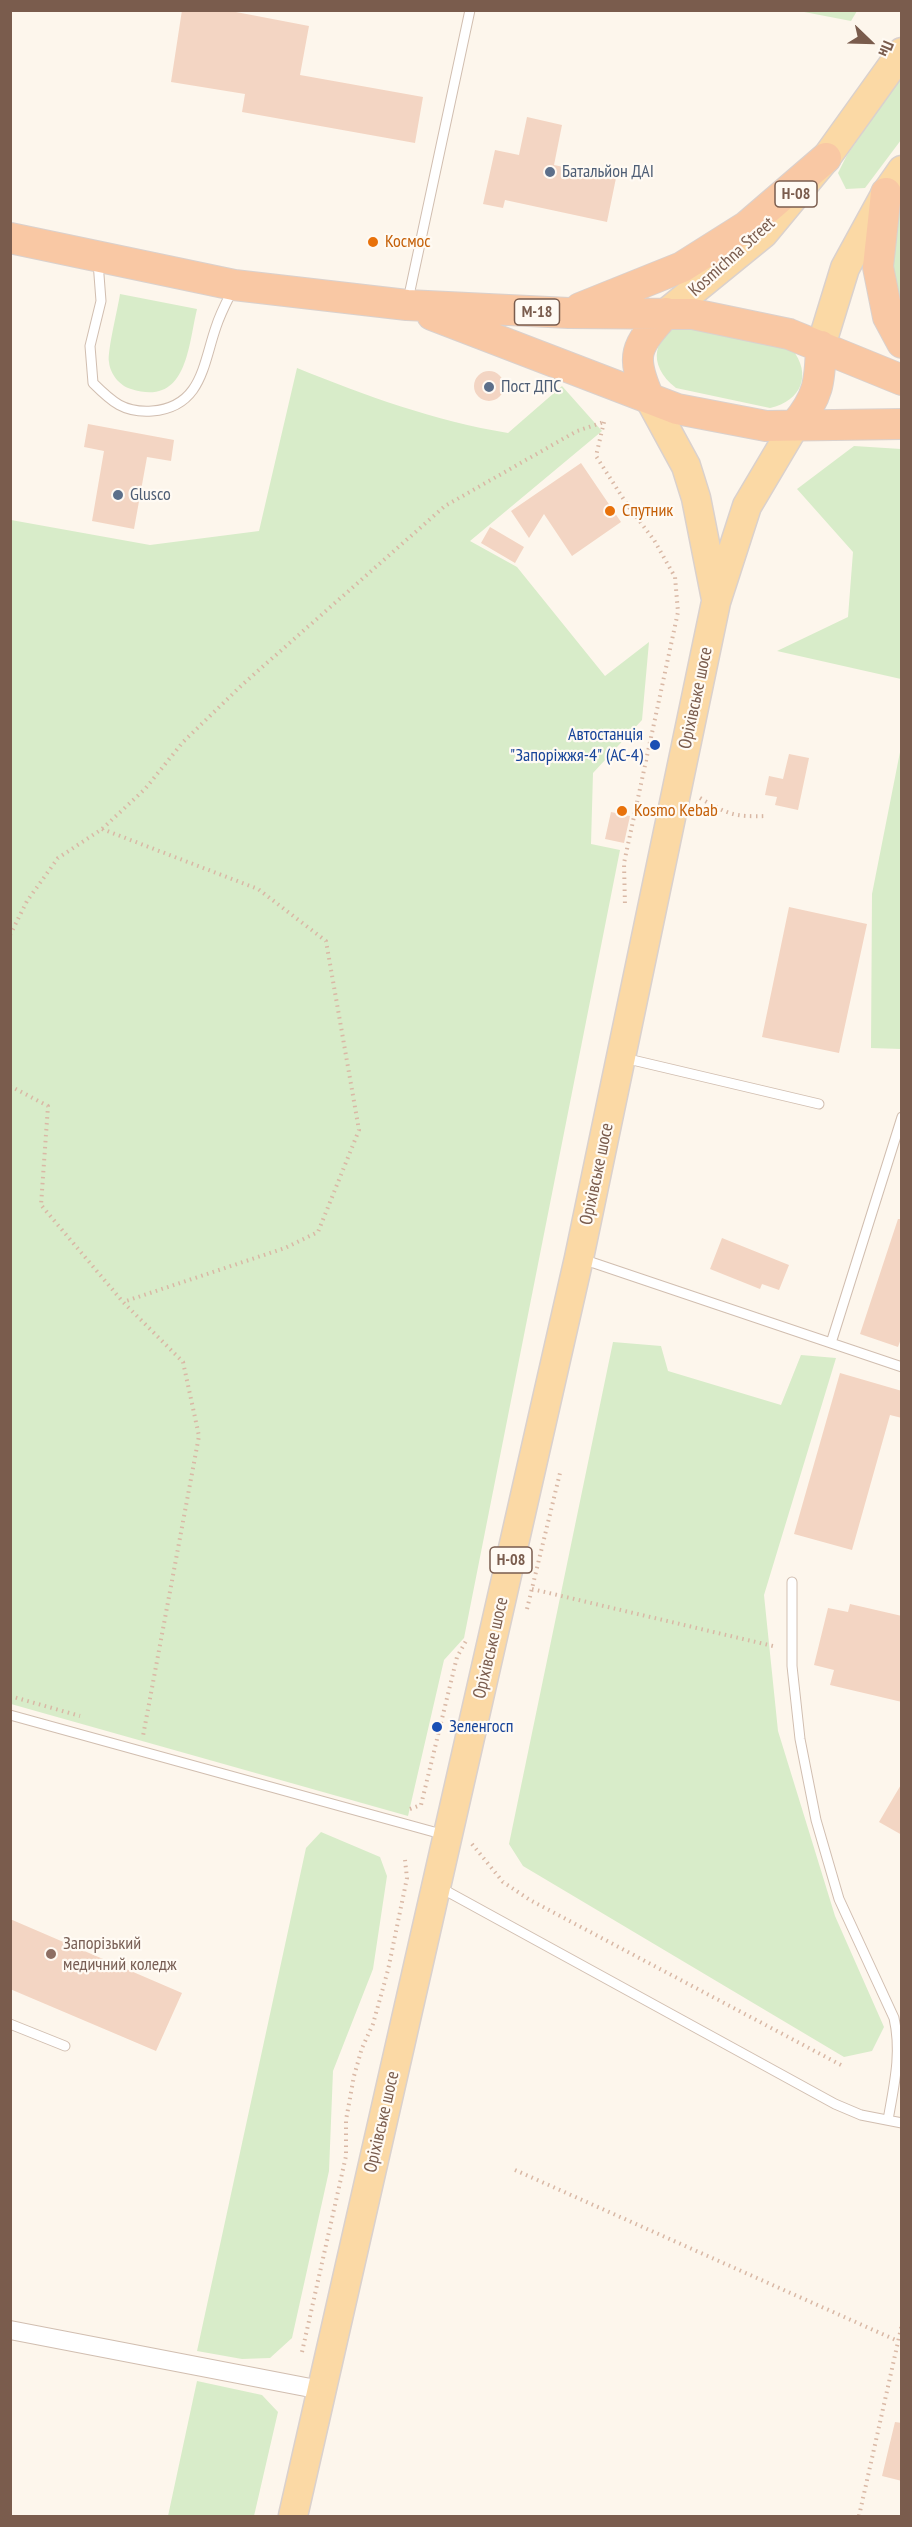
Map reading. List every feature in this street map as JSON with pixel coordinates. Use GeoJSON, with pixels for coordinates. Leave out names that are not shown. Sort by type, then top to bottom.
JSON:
{"type":"FeatureCollection","features":[{"type":"Feature","properties":{"kind":"highway"},"geometry":{"type":"LineString","coordinates":[[569,313],[681,267],[747,226],[826,158]]}},
{"type":"Feature","properties":{"kind":"highway"},"geometry":{"type":"LineString","coordinates":[[894,182],[878,267],[888,317],[902,343]]}},
{"type":"Feature","properties":{"kind":"highway","name":"М-18"},"geometry":{"type":"LineString","coordinates":[[10,238],[234,285],[407,305],[569,313],[693,314],[789,334],[902,380]]}},
{"type":"Feature","properties":{"kind":"highway","name":"М-18"},"geometry":{"type":"LineString","coordinates":[[407,305],[676,409],[766,426],[902,424]]}},
{"type":"Feature","properties":{"kind":"highway","name":"Н-08"},"geometry":{"type":"LineString","coordinates":[[649,398],[638,372],[639,352],[646,335],[666,313]]}},
{"type":"Feature","properties":{"kind":"highway","name":"Н-08"},"geometry":{"type":"LineString","coordinates":[[795,425],[808,409],[819,387],[820,346]]}},
{"type":"Feature","properties":{"kind":"main road","name":"Kosmichna Street"},"geometry":{"type":"LineString","coordinates":[[666,313],[763,234],[826,158],[902,52]]}},
{"type":"Feature","properties":{"kind":"main road","name":"Н-08"},"geometry":{"type":"LineString","coordinates":[[820,346],[845,268],[894,182]]}},
{"type":"Feature","properties":{"kind":"main road","name":"Оріхівське шосе"},"geometry":{"type":"LineString","coordinates":[[649,398],[686,466],[696,498],[716,602]]}},
{"type":"Feature","properties":{"kind":"main road","name":"Оріхівське шосе"},"geometry":{"type":"LineString","coordinates":[[292,2517],[308,2388],[437,1886],[460,1840],[716,602],[747,506],[795,425]]}},
{"type":"Feature","properties":{"kind":"street"},"geometry":{"type":"LineString","coordinates":[[10,2330],[308,2388]]}},
{"type":"Feature","properties":{"kind":"lane"},"geometry":{"type":"LineString","coordinates":[[407,305],[470,10]]}},
{"type":"Feature","properties":{"kind":"lane"},"geometry":{"type":"LineString","coordinates":[[98,256],[101,301],[90,346],[93,383],[113,403],[138,412],[163,410],[185,400],[206,367],[216,327],[234,285]]}},
{"type":"Feature","properties":{"kind":"lane"},"geometry":{"type":"LineString","coordinates":[[621,1057],[819,1104]]}},
{"type":"Feature","properties":{"kind":"lane"},"geometry":{"type":"LineString","coordinates":[[831,1343],[902,1117]]}},
{"type":"Feature","properties":{"kind":"lane"},"geometry":{"type":"LineString","coordinates":[[579,1258],[902,1367]]}},
{"type":"Feature","properties":{"kind":"lane"},"geometry":{"type":"LineString","coordinates":[[792,1582],[792,1650],[800,1739],[816,1820],[839,1899],[894,2018],[898,2037],[899,2060],[888,2120]]}},
{"type":"Feature","properties":{"kind":"lane"},"geometry":{"type":"LineString","coordinates":[[10,1715],[460,1840]]}},
{"type":"Feature","properties":{"kind":"lane"},"geometry":{"type":"LineString","coordinates":[[437,1886],[835,2104],[861,2115],[902,2123]]}},
{"type":"Feature","properties":{"kind":"lane"},"geometry":{"type":"LineString","coordinates":[[10,2024],[65,2046]]}},
{"type":"Feature","properties":{"kind":"path"},"geometry":{"type":"LineString","coordinates":[[10,935],[27,901],[58,858],[102,829],[145,789],[183,742],[243,684],[446,507],[577,431],[604,422],[596,456],[628,506],[654,540],[675,576],[678,612],[636,803]]}},
{"type":"Feature","properties":{"kind":"path"},"geometry":{"type":"LineString","coordinates":[[678,786],[722,811],[739,817],[768,816]]}},
{"type":"Feature","properties":{"kind":"path"},"geometry":{"type":"LineString","coordinates":[[102,829],[258,889],[326,942],[359,1130],[318,1232],[285,1248],[123,1302]]}},
{"type":"Feature","properties":{"kind":"path"},"geometry":{"type":"LineString","coordinates":[[10,1086],[48,1106],[40,1205],[123,1302],[183,1362],[199,1436],[140,1752]]}},
{"type":"Feature","properties":{"kind":"path"},"geometry":{"type":"LineString","coordinates":[[532,1589],[792,1650]]}},
{"type":"Feature","properties":{"kind":"path"},"geometry":{"type":"LineString","coordinates":[[460,1840],[503,1882],[530,1900],[841,2065]]}},
{"type":"Feature","properties":{"kind":"path"},"geometry":{"type":"LineString","coordinates":[[308,2388],[346,2156],[346,2120],[354,2076],[362,2048],[373,2024],[388,1970],[407,1878],[405,1860]]}},
{"type":"Feature","properties":{"kind":"path"},"geometry":{"type":"LineString","coordinates":[[515,2170],[898,2341]]}},
{"type":"Feature","properties":{"kind":"path"},"geometry":{"type":"LineString","coordinates":[[859,2517],[902,2324]]}},
{"type":"Feature","properties":{"kind":"green space"},"geometry":{"type":"Polygon","coordinates":[[[799,11],[857,11],[851,21],[799,11]]]}},
{"type":"Feature","properties":{"kind":"green space"},"geometry":{"type":"Polygon","coordinates":[[[901,78],[901,140],[865,188],[846,189],[838,173],[847,155],[901,78]]]}},
{"type":"Feature","properties":{"kind":"green space"},"geometry":{"type":"Polygon","coordinates":[[[901,191],[901,324],[884,249],[901,191]]]}},
{"type":"Feature","properties":{"kind":"green space"},"geometry":{"type":"Polygon","coordinates":[[[120,294],[197,309],[182,370],[174,382],[164,389],[150,392],[131,389],[119,382],[111,371],[110,349],[120,294]]]}},
{"type":"Feature","properties":{"kind":"green space"},"geometry":{"type":"Polygon","coordinates":[[[688,323],[792,349],[802,368],[802,377],[796,393],[790,399],[770,408],[676,388],[660,370],[657,351],[660,342],[667,334],[688,323]]]}},
{"type":"Feature","properties":{"kind":"green space"},"geometry":{"type":"Polygon","coordinates":[[[297,368],[401,406],[454,422],[508,433],[562,386],[602,431],[470,541],[517,567],[605,676],[649,642],[642,720],[593,773],[591,844],[620,850],[464,1638],[444,1660],[408,1816],[11,1704],[11,520],[150,545],[259,531],[297,368]]]}},
{"type":"Feature","properties":{"kind":"green space"},"geometry":{"type":"Polygon","coordinates":[[[854,446],[901,449],[901,679],[777,651],[848,617],[853,552],[797,489],[854,446]]]}},
{"type":"Feature","properties":{"kind":"green space"},"geometry":{"type":"Polygon","coordinates":[[[901,747],[901,1049],[871,1048],[872,894],[901,747]]]}},
{"type":"Feature","properties":{"kind":"green space"},"geometry":{"type":"Polygon","coordinates":[[[613,1342],[661,1346],[668,1371],[781,1405],[801,1355],[836,1358],[764,1595],[778,1731],[835,1916],[884,2027],[872,2051],[844,2057],[523,1866],[509,1844],[613,1342]]]}},
{"type":"Feature","properties":{"kind":"green space"},"geometry":{"type":"Polygon","coordinates":[[[321,1832],[380,1857],[387,1876],[373,1969],[333,2071],[329,2171],[292,2338],[270,2358],[242,2359],[197,2351],[306,1848],[321,1832]]]}},
{"type":"Feature","properties":{"kind":"green space"},"geometry":{"type":"Polygon","coordinates":[[[197,2381],[262,2395],[278,2412],[254,2516],[168,2516],[197,2381]]]}},
{"type":"Feature","properties":{"kind":"building"},"geometry":{"type":"Polygon","coordinates":[[[182,10],[237,10],[236,12],[309,26],[300,75],[423,97],[415,143],[242,112],[245,94],[171,82],[182,10]]]}},
{"type":"Feature","properties":{"kind":"building","name":"Батальйон ДАI"},"geometry":{"type":"Polygon","coordinates":[[[527,117],[562,125],[554,165],[616,178],[607,222],[505,200],[503,208],[483,204],[495,150],[519,155],[527,117]]]}},
{"type":"Feature","properties":{"kind":"building"},"geometry":{"type":"Polygon","coordinates":[[[489,371],[500,375],[504,386],[500,397],[489,401],[478,397],[474,386],[478,375],[489,371]]]}},
{"type":"Feature","properties":{"kind":"building"},"geometry":{"type":"Polygon","coordinates":[[[88,424],[174,440],[171,461],[147,457],[134,529],[92,521],[104,451],[84,447],[88,424]]]}},
{"type":"Feature","properties":{"kind":"building"},"geometry":{"type":"Polygon","coordinates":[[[581,463],[621,522],[572,556],[544,514],[529,538],[511,511],[581,463]]]}},
{"type":"Feature","properties":{"kind":"building"},"geometry":{"type":"Polygon","coordinates":[[[490,527],[524,547],[515,563],[481,543],[490,527]]]}},
{"type":"Feature","properties":{"kind":"building"},"geometry":{"type":"Polygon","coordinates":[[[789,754],[809,758],[798,810],[775,805],[777,797],[765,795],[769,776],[783,779],[789,754]]]}},
{"type":"Feature","properties":{"kind":"building"},"geometry":{"type":"Polygon","coordinates":[[[611,812],[630,816],[624,843],[605,839],[611,812]]]}},
{"type":"Feature","properties":{"kind":"building"},"geometry":{"type":"Polygon","coordinates":[[[789,907],[867,924],[839,1053],[762,1037],[789,907]]]}},
{"type":"Feature","properties":{"kind":"building"},"geometry":{"type":"Polygon","coordinates":[[[898,1219],[902,1219],[902,1336],[898,1347],[860,1334],[898,1219]]]}},
{"type":"Feature","properties":{"kind":"building"},"geometry":{"type":"Polygon","coordinates":[[[722,1238],[789,1265],[779,1290],[762,1284],[760,1289],[710,1269],[722,1238]]]}},
{"type":"Feature","properties":{"kind":"building"},"geometry":{"type":"Polygon","coordinates":[[[840,1373],[902,1391],[902,1418],[890,1415],[852,1550],[794,1534],[840,1373]]]}},
{"type":"Feature","properties":{"kind":"building"},"geometry":{"type":"Polygon","coordinates":[[[850,1604],[902,1616],[902,1702],[830,1685],[834,1670],[814,1665],[828,1608],[848,1612],[850,1604]]]}},
{"type":"Feature","properties":{"kind":"building"},"geometry":{"type":"Polygon","coordinates":[[[902,1783],[902,1835],[879,1822],[902,1783]]]}},
{"type":"Feature","properties":{"kind":"building","name":"Запорізький медичний коледж"},"geometry":{"type":"Polygon","coordinates":[[[10,1919],[182,1993],[156,2051],[10,1989],[10,1919]]]}},
{"type":"Feature","properties":{"kind":"building"},"geometry":{"type":"Polygon","coordinates":[[[895,2422],[902,2423],[902,2481],[882,2476],[895,2422]]]}},
{"type":"Feature","properties":{"kind":"place","name":"Батальйон ДАI"},"geometry":{"type":"Point","coordinates":[550,172]}},
{"type":"Feature","properties":{"kind":"place","name":"Космос"},"geometry":{"type":"Point","coordinates":[373,242]}},
{"type":"Feature","properties":{"kind":"place","name":"Пост ДПС"},"geometry":{"type":"Point","coordinates":[489,387]}},
{"type":"Feature","properties":{"kind":"place","name":"Glusco"},"geometry":{"type":"Point","coordinates":[118,495]}},
{"type":"Feature","properties":{"kind":"place","name":"Спутник"},"geometry":{"type":"Point","coordinates":[610,511]}},
{"type":"Feature","properties":{"kind":"place","name":"Автостанція \"Запоріжжя-4\" (АС-4)"},"geometry":{"type":"Point","coordinates":[655,745]}},
{"type":"Feature","properties":{"kind":"place","name":"Kosmo Kebab"},"geometry":{"type":"Point","coordinates":[622,811]}},
{"type":"Feature","properties":{"kind":"place","name":"Зеленгосп"},"geometry":{"type":"Point","coordinates":[437,1727]}},
{"type":"Feature","properties":{"kind":"place","name":"Запорізький медичний коледж"},"geometry":{"type":"Point","coordinates":[51,1954]}}]}
